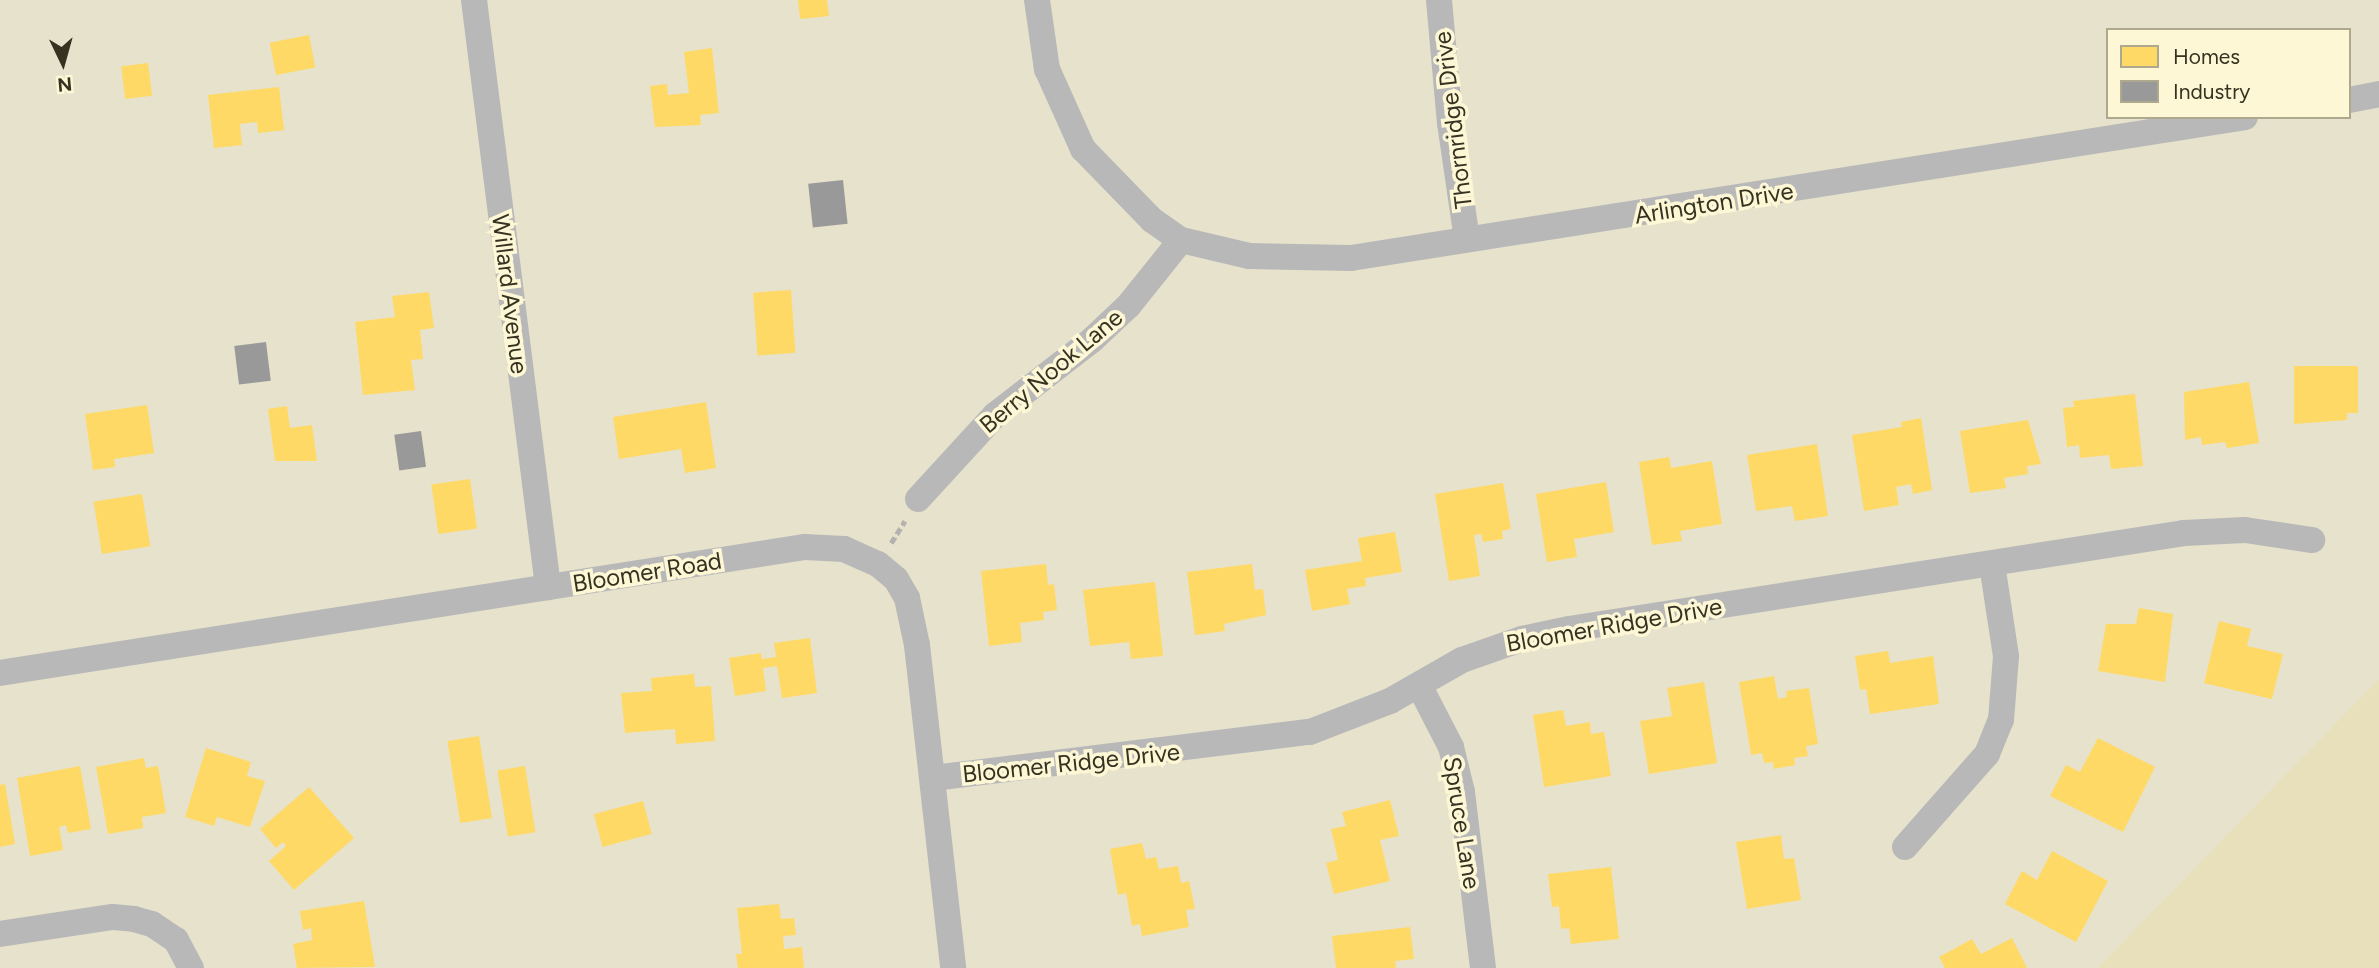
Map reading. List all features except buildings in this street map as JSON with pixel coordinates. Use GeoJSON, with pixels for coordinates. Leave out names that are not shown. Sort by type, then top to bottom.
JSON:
{"type":"FeatureCollection","features":[{"type":"Feature","properties":{"kind":"street","name":"Willard Avenue"},"geometry":{"type":"LineString","coordinates":[[474,0],[548,587]]}},
{"type":"Feature","properties":{"kind":"street"},"geometry":{"type":"LineString","coordinates":[[1037,0],[1047,69],[1083,149],[1152,220],[1181,240]]}},
{"type":"Feature","properties":{"kind":"street","name":"Thornridge Drive"},"geometry":{"type":"LineString","coordinates":[[1439,0],[1450,122],[1467,239]]}},
{"type":"Feature","properties":{"kind":"street"},"geometry":{"type":"LineString","coordinates":[[2351,100],[2379,94]]}},
{"type":"Feature","properties":{"kind":"street","name":"Arlington Drive"},"geometry":{"type":"LineString","coordinates":[[1181,240],[1249,256],[1302,260],[1351,258],[2232,119]]}},
{"type":"Feature","properties":{"kind":"street","name":"Berry Nook Lane"},"geometry":{"type":"LineString","coordinates":[[918,499],[995,415],[1092,340],[1129,304],[1181,240]]}},
{"type":"Feature","properties":{"kind":"street","name":"Bloomer Ridge Drive"},"geometry":{"type":"LineString","coordinates":[[933,778],[1275,739],[1350,720],[1462,660],[1522,639],[2184,533],[2245,530],[2312,540]]}},
{"type":"Feature","properties":{"kind":"street","name":"Bloomer Road"},"geometry":{"type":"LineString","coordinates":[[0,673],[805,547],[844,549],[878,564],[896,579],[908,598],[933,778],[953,968]]}},
{"type":"Feature","properties":{"kind":"street"},"geometry":{"type":"LineString","coordinates":[[1905,847],[1987,754],[2001,720],[2006,656],[1992,564]]}},
{"type":"Feature","properties":{"kind":"street","name":"Spruce Lane"},"geometry":{"type":"LineString","coordinates":[[1419,685],[1451,747],[1462,792],[1483,968]]}},
{"type":"Feature","properties":{"kind":"street"},"geometry":{"type":"LineString","coordinates":[[0,934],[113,917],[134,919],[152,924],[176,940],[191,968]]}},
{"type":"Feature","properties":{"kind":"path"},"geometry":{"type":"LineString","coordinates":[[878,564],[918,499]]}},
{"type":"Feature","properties":{"kind":"shaded area"},"geometry":{"type":"Polygon","coordinates":[[[2379,679],[2379,968],[2098,968],[2379,679]]]}}]}
